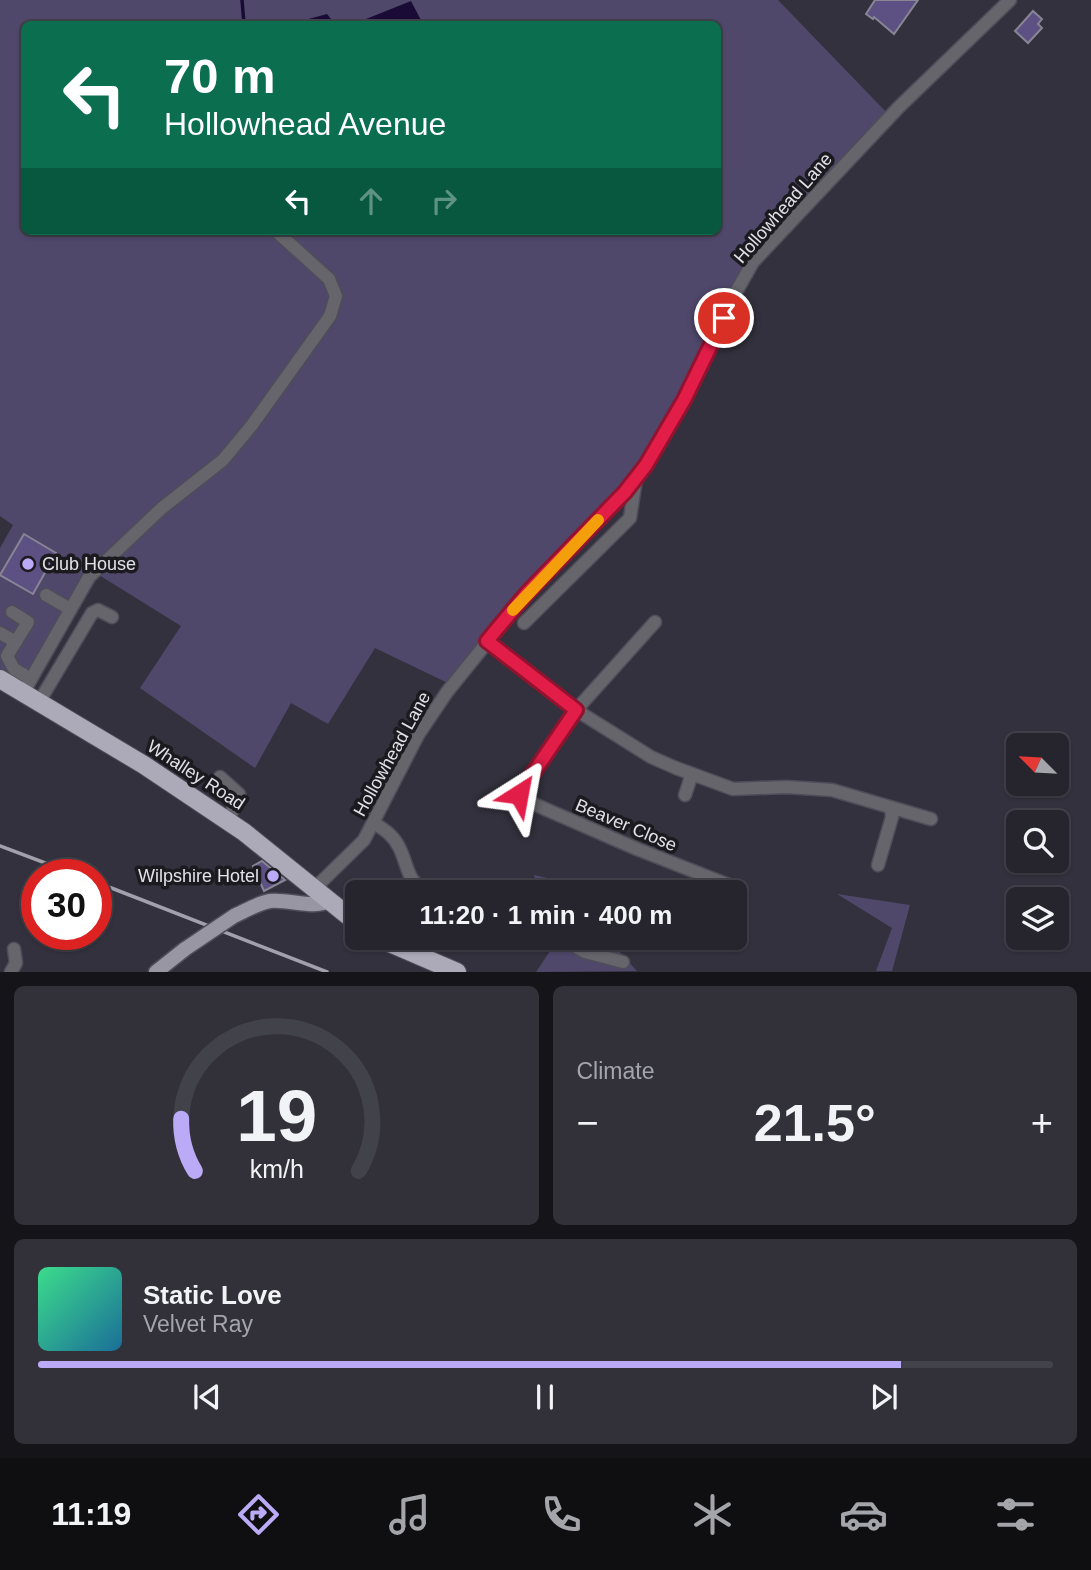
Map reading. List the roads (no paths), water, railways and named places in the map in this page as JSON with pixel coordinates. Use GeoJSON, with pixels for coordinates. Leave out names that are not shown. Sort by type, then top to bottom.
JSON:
{"type":"FeatureCollection","features":[{"type":"Feature","properties":{"kind":"highway","name":"Whalley Road"},"geometry":{"type":"LineString","coordinates":[[0,679],[27,686],[39,702],[144,765],[226,820],[345,913]]}},
{"type":"Feature","properties":{"kind":"highway"},"geometry":{"type":"LineString","coordinates":[[402,950],[457,971]]}},
{"type":"Feature","properties":{"kind":"main road"},"geometry":{"type":"LineString","coordinates":[[156,971],[234,916],[266,902],[287,900],[317,905],[330,900]]}},
{"type":"Feature","properties":{"kind":"street","name":"Hollowhead Lane"},"geometry":{"type":"LineString","coordinates":[[316,888],[348,858],[374,823],[418,735],[447,692],[527,593],[636,478],[662,441],[753,262],[899,107],[1010,0]]}},
{"type":"Feature","properties":{"kind":"street"},"geometry":{"type":"LineString","coordinates":[[12,612],[28,622],[16,642],[3,654],[27,686],[89,577],[162,508],[223,460],[252,425],[330,316],[336,296],[329,279],[280,235]]}},
{"type":"Feature","properties":{"kind":"street","name":"Hollowhead Lane"},"geometry":{"type":"LineString","coordinates":[[524,623],[630,518],[636,478]]}},
{"type":"Feature","properties":{"kind":"street"},"geometry":{"type":"LineString","coordinates":[[46,595],[70,609]]}},
{"type":"Feature","properties":{"kind":"street"},"geometry":{"type":"LineString","coordinates":[[39,702],[92,613],[98,610],[112,617]]}},
{"type":"Feature","properties":{"kind":"street"},"geometry":{"type":"LineString","coordinates":[[576,710],[655,622]]}},
{"type":"Feature","properties":{"kind":"street"},"geometry":{"type":"LineString","coordinates":[[0,633],[16,642]]}},
{"type":"Feature","properties":{"kind":"street"},"geometry":{"type":"LineString","coordinates":[[487,641],[576,710],[651,757],[692,774],[733,789],[786,787],[832,790],[858,805],[875,803],[930,819]]}},
{"type":"Feature","properties":{"kind":"street","name":"Beaver Close"},"geometry":{"type":"LineString","coordinates":[[576,710],[519,794],[536,805],[716,880]]}},
{"type":"Feature","properties":{"kind":"street"},"geometry":{"type":"LineString","coordinates":[[685,795],[692,774]]}},
{"type":"Feature","properties":{"kind":"street"},"geometry":{"type":"LineString","coordinates":[[220,777],[239,794],[237,803],[226,820]]}},
{"type":"Feature","properties":{"kind":"street"},"geometry":{"type":"LineString","coordinates":[[878,865],[892,817],[891,808]]}},
{"type":"Feature","properties":{"kind":"street"},"geometry":{"type":"LineString","coordinates":[[374,823],[389,832],[399,847],[408,875],[412,880]]}},
{"type":"Feature","properties":{"kind":"street"},"geometry":{"type":"LineString","coordinates":[[11,971],[16,963],[14,949]]}},
{"type":"Feature","properties":{"kind":"street"},"geometry":{"type":"LineString","coordinates":[[581,950],[623,962]]}},
{"type":"Feature","properties":{"kind":"waterway"},"geometry":{"type":"LineString","coordinates":[[242,0],[244,21]]}},
{"type":"Feature","properties":{"kind":"railway"},"geometry":{"type":"LineString","coordinates":[[0,846],[35,859]]}},
{"type":"Feature","properties":{"kind":"railway"},"geometry":{"type":"LineString","coordinates":[[112,888],[327,972]]}},
{"type":"Feature","properties":{"kind":"place","name":"Club House"},"geometry":{"type":"Point","coordinates":[28,564]}},
{"type":"Feature","properties":{"kind":"place","name":"Wilpshire Hotel"},"geometry":{"type":"Point","coordinates":[273,876]}}]}
